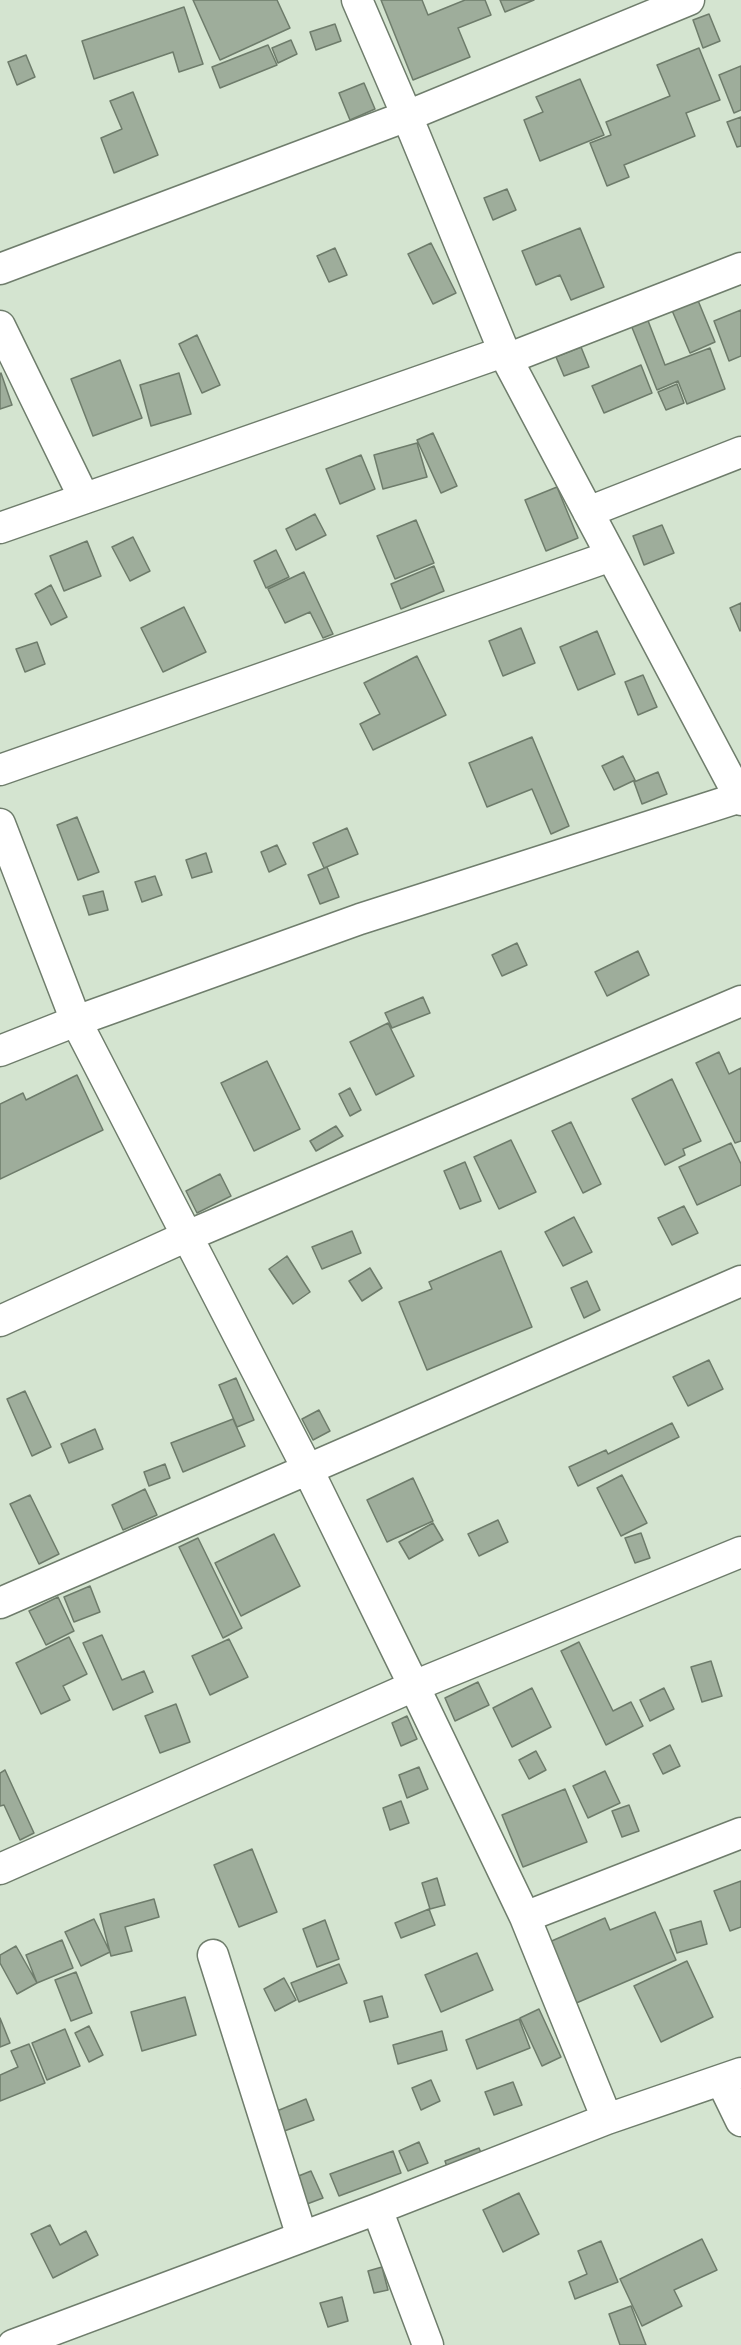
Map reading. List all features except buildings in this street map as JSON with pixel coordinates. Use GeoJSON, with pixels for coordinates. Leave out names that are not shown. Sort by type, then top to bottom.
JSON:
{"type":"FeatureCollection","features":[{"type":"Feature","properties":{"kind":"street"},"geometry":{"type":"LineString","coordinates":[[0,1052],[76,1021],[360,919],[741,798],[505,356],[357,0]]}},
{"type":"Feature","properties":{"kind":"street"},"geometry":{"type":"LineString","coordinates":[[0,269],[407,116],[689,0]]}},
{"type":"Feature","properties":{"kind":"street"},"geometry":{"type":"LineString","coordinates":[[0,528],[505,356],[741,268]]}},
{"type":"Feature","properties":{"kind":"street"},"geometry":{"type":"LineString","coordinates":[[0,326],[84,498]]}},
{"type":"Feature","properties":{"kind":"street"},"geometry":{"type":"LineString","coordinates":[[588,512],[741,452]]}},
{"type":"Feature","properties":{"kind":"street"},"geometry":{"type":"LineString","coordinates":[[0,770],[611,556]]}},
{"type":"Feature","properties":{"kind":"street"},"geometry":{"type":"LineString","coordinates":[[0,824],[76,1021],[185,1237],[308,1470],[414,1686],[525,1917],[607,2119]]}},
{"type":"Feature","properties":{"kind":"street"},"geometry":{"type":"LineString","coordinates":[[0,1322],[185,1237],[741,1001]]}},
{"type":"Feature","properties":{"kind":"street"},"geometry":{"type":"LineString","coordinates":[[0,1603],[741,1281]]}},
{"type":"Feature","properties":{"kind":"street"},"geometry":{"type":"LineString","coordinates":[[0,1869],[414,1686],[741,1552]]}},
{"type":"Feature","properties":{"kind":"street"},"geometry":{"type":"LineString","coordinates":[[525,1917],[741,1833]]}},
{"type":"Feature","properties":{"kind":"street"},"geometry":{"type":"LineString","coordinates":[[213,1955],[302,2237]]}},
{"type":"Feature","properties":{"kind":"street"},"geometry":{"type":"LineString","coordinates":[[13,2345],[377,2209],[607,2119],[731,2076],[741,2121]]}},
{"type":"Feature","properties":{"kind":"street"},"geometry":{"type":"LineString","coordinates":[[377,2209],[428,2345]]}}]}
